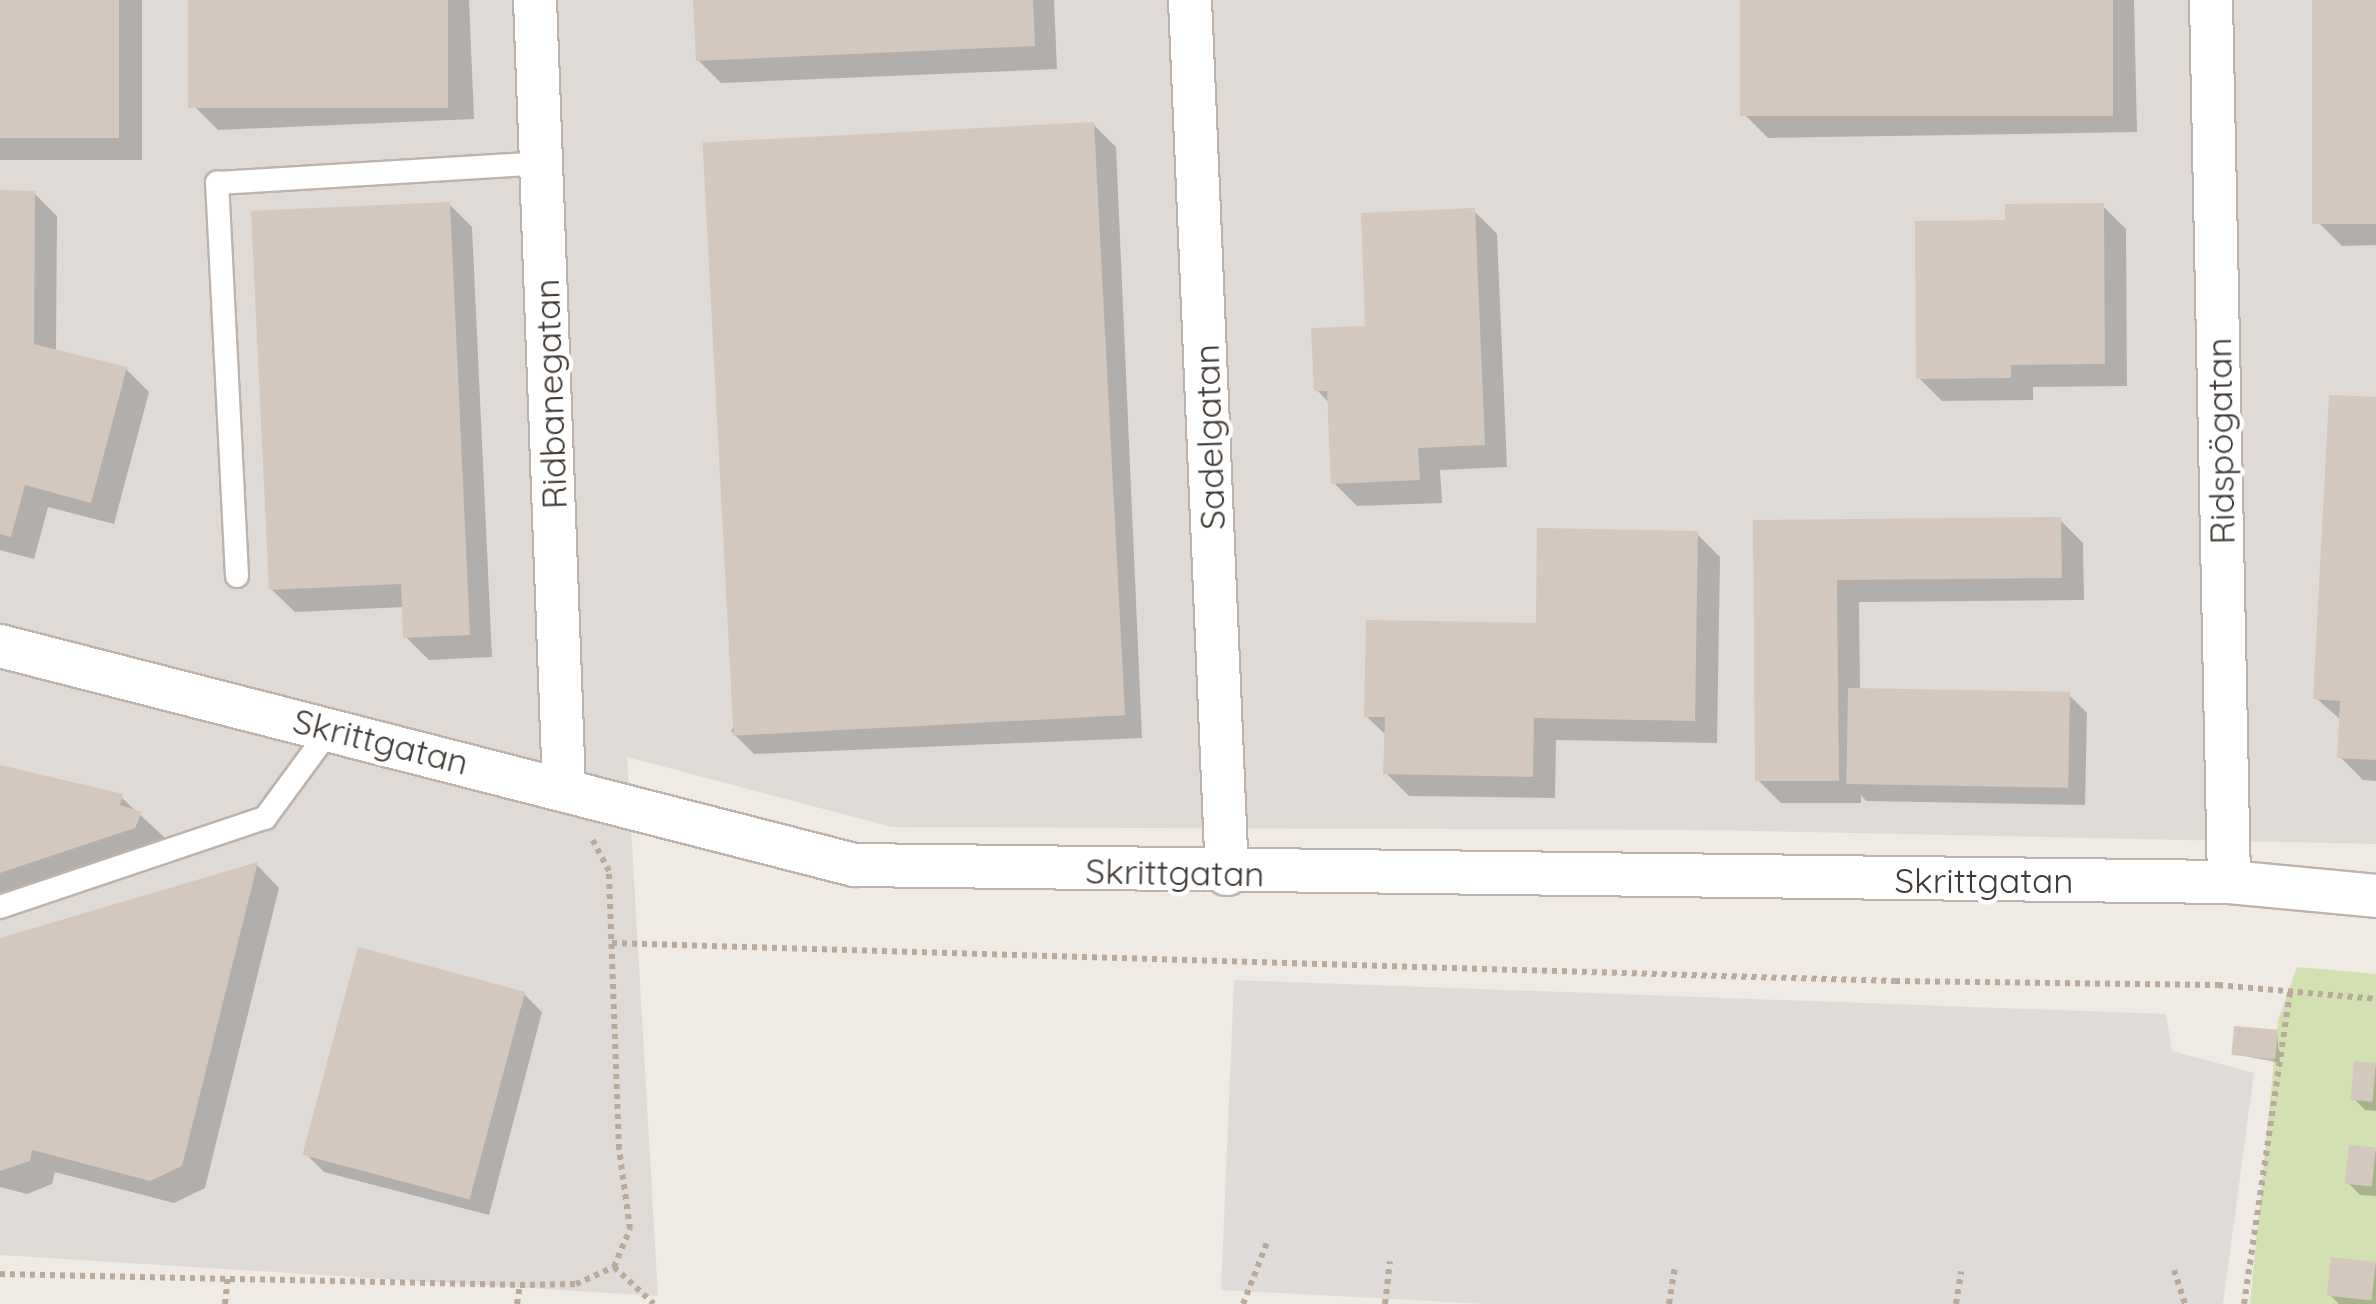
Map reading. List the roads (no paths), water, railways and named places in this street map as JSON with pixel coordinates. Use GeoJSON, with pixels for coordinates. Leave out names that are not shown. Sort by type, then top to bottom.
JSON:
{"type":"FeatureCollection","features":[{"type":"Feature","properties":{"kind":"street","name":"Ridbanegatan"},"geometry":{"type":"LineString","coordinates":[[535,0],[564,788]]}},
{"type":"Feature","properties":{"kind":"street","name":"Sadelgatan"},"geometry":{"type":"LineString","coordinates":[[1190,0],[1228,874]]}},
{"type":"Feature","properties":{"kind":"street","name":"Ridspögatan"},"geometry":{"type":"LineString","coordinates":[[2212,0],[2229,882]]}},
{"type":"Feature","properties":{"kind":"street","name":"Skrittgatan"},"geometry":{"type":"LineString","coordinates":[[0,646],[854,865],[1228,874],[2229,882],[2376,896]]}},
{"type":"Feature","properties":{"kind":"lane"},"geometry":{"type":"LineString","coordinates":[[237,576],[217,184],[541,163]]}},
{"type":"Feature","properties":{"kind":"lane"},"geometry":{"type":"LineString","coordinates":[[0,907],[265,818],[331,728]]}}]}
